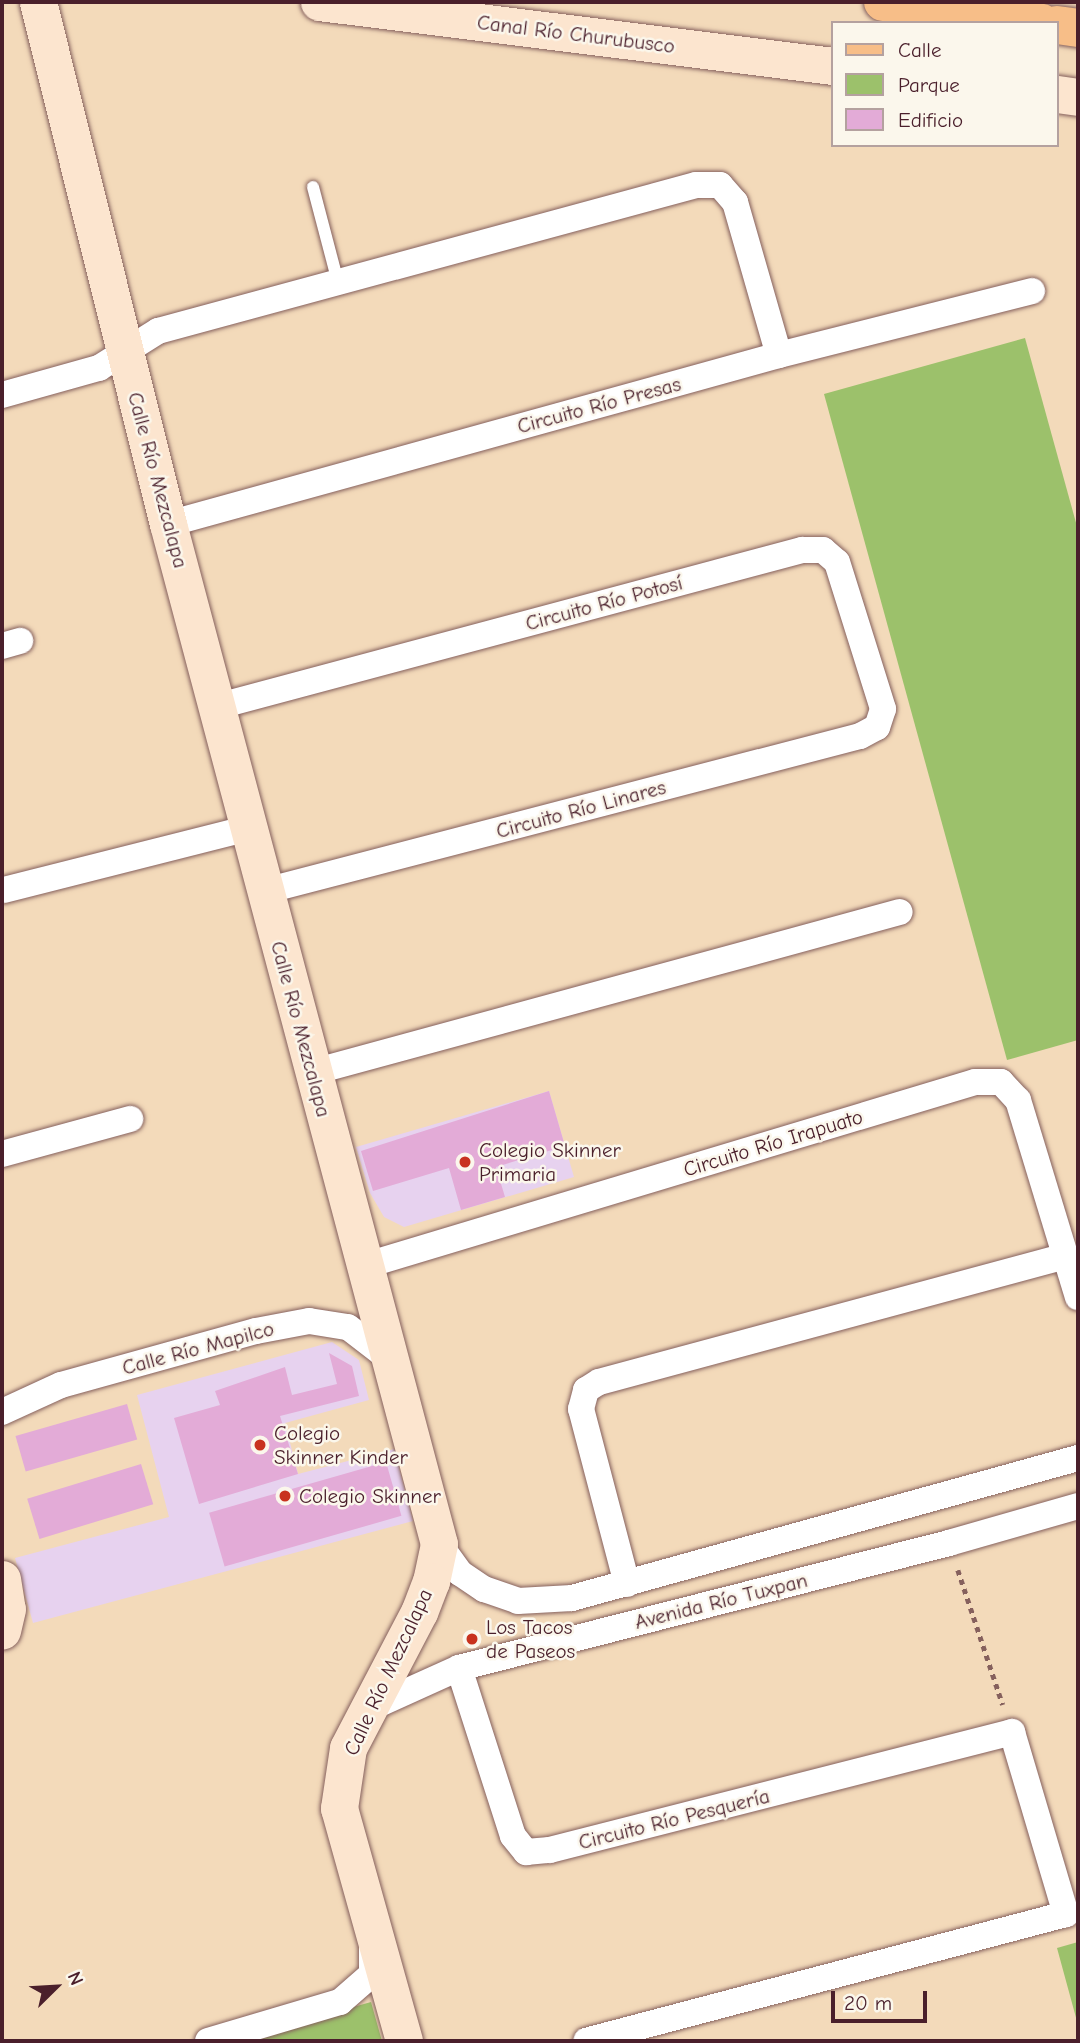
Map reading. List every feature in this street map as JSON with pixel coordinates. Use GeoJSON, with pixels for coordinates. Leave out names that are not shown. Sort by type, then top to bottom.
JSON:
{"type":"FeatureCollection","features":[{"type":"Feature","properties":{"kind":"main road"},"geometry":{"type":"LineString","coordinates":[[883,2],[1027,21]]}},
{"type":"Feature","properties":{"kind":"main road"},"geometry":{"type":"LineString","coordinates":[[1059,25],[1078,27]]}},
{"type":"Feature","properties":{"kind":"street","name":"Calle Río Mezcalapa"},"geometry":{"type":"LineString","coordinates":[[38,2],[168,524],[219,706],[265,891],[367,1265],[439,1544],[431,1581],[419,1612],[348,1748],[339,1808],[404,2041]]}},
{"type":"Feature","properties":{"kind":"street","name":"Canal Río Churubusco"},"geometry":{"type":"LineString","coordinates":[[319,2],[832,66]]}},
{"type":"Feature","properties":{"kind":"street"},"geometry":{"type":"LineString","coordinates":[[1059,94],[1078,97]]}},
{"type":"Feature","properties":{"kind":"street"},"geometry":{"type":"LineString","coordinates":[[2,395],[99,368],[158,331],[696,186],[720,185],[735,202],[779,355]]}},
{"type":"Feature","properties":{"kind":"street","name":"Circuito Río Presas"},"geometry":{"type":"LineString","coordinates":[[168,524],[779,355],[1032,290]]}},
{"type":"Feature","properties":{"kind":"street","name":"Circuito Río Potosí"},"geometry":{"type":"LineString","coordinates":[[219,706],[802,550],[822,550],[837,562],[883,709]]}},
{"type":"Feature","properties":{"kind":"street","name":"Circuito Río Linares"},"geometry":{"type":"LineString","coordinates":[[265,891],[860,736],[877,727],[883,709]]}},
{"type":"Feature","properties":{"kind":"street"},"geometry":{"type":"LineString","coordinates":[[4,890],[249,828]]}},
{"type":"Feature","properties":{"kind":"street"},"geometry":{"type":"LineString","coordinates":[[313,1072],[900,912]]}},
{"type":"Feature","properties":{"kind":"street","name":"Circuito Río Irapuato"},"geometry":{"type":"LineString","coordinates":[[367,1265],[975,1082],[1001,1082],[1018,1100],[1078,1297]]}},
{"type":"Feature","properties":{"kind":"street"},"geometry":{"type":"LineString","coordinates":[[2,1154],[130,1119]]}},
{"type":"Feature","properties":{"kind":"street"},"geometry":{"type":"LineString","coordinates":[[627,1584],[581,1409],[586,1390],[599,1382],[1065,1255]]}},
{"type":"Feature","properties":{"kind":"street","name":"Calle Río Mapilco"},"geometry":{"type":"LineString","coordinates":[[2,1412],[61,1385],[256,1331],[309,1321],[348,1327],[391,1360]]}},
{"type":"Feature","properties":{"kind":"street","name":"Avenida Río Tuxpan"},"geometry":{"type":"LineString","coordinates":[[439,1544],[460,1573],[484,1590],[518,1601],[572,1598],[1078,1458]]}},
{"type":"Feature","properties":{"kind":"street","name":"Avenida Río Tuxpan"},"geometry":{"type":"LineString","coordinates":[[368,1709],[459,1668],[949,1543],[1078,1506]]}},
{"type":"Feature","properties":{"kind":"street"},"geometry":{"type":"LineString","coordinates":[[2,1579],[7,1609],[2,1630]]}},
{"type":"Feature","properties":{"kind":"street","name":"Circuito Río Pesquería"},"geometry":{"type":"LineString","coordinates":[[459,1668],[513,1836],[526,1852],[550,1850],[1012,1732]]}},
{"type":"Feature","properties":{"kind":"street"},"geometry":{"type":"LineString","coordinates":[[587,2041],[1066,1914],[1012,1732]]}},
{"type":"Feature","properties":{"kind":"street"},"geometry":{"type":"LineString","coordinates":[[208,2041],[340,2002],[372,1974],[372,1925]]}},
{"type":"Feature","properties":{"kind":"lane"},"geometry":{"type":"LineString","coordinates":[[313,187],[338,282]]}},
{"type":"Feature","properties":{"kind":"path"},"geometry":{"type":"LineString","coordinates":[[949,1543],[1012,1732]]}},
{"type":"Feature","properties":{"kind":"shaded area","name":"Colegio Skinner Primaria"},"geometry":{"type":"Polygon","coordinates":[[[549,1091],[574,1177],[404,1227],[384,1217],[370,1193],[356,1147],[549,1091]]]}},
{"type":"Feature","properties":{"kind":"shaded area","name":"Colegio Skinner"},"geometry":{"type":"Polygon","coordinates":[[[332,1342],[359,1360],[369,1400],[285,1423],[298,1474],[394,1449],[413,1521],[33,1623],[15,1558],[169,1517],[137,1395],[332,1342]]]}},
{"type":"Feature","properties":{"kind":"green space"},"geometry":{"type":"Polygon","coordinates":[[[1025,338],[1078,530],[1078,1040],[1007,1060],[824,394],[1025,338]]]}},
{"type":"Feature","properties":{"kind":"green space"},"geometry":{"type":"Polygon","coordinates":[[[1078,1942],[1078,2025],[1057,1948],[1078,1942]]]}},
{"type":"Feature","properties":{"kind":"green space"},"geometry":{"type":"Polygon","coordinates":[[[371,2002],[382,2041],[233,2041],[371,2002]]]}},
{"type":"Feature","properties":{"kind":"building","name":"Colegio Skinner Primaria"},"geometry":{"type":"Polygon","coordinates":[[[549,1091],[565,1146],[496,1167],[505,1197],[461,1210],[449,1168],[373,1191],[361,1151],[549,1091]]]}},
{"type":"Feature","properties":{"kind":"building"},"geometry":{"type":"Polygon","coordinates":[[[329,1353],[352,1366],[359,1396],[280,1416],[298,1474],[199,1504],[174,1418],[220,1405],[215,1391],[285,1367],[292,1395],[337,1384],[329,1353]]]}},
{"type":"Feature","properties":{"kind":"building"},"geometry":{"type":"Polygon","coordinates":[[[127,1404],[137,1440],[26,1472],[15,1436],[127,1404]]]}},
{"type":"Feature","properties":{"kind":"building"},"geometry":{"type":"Polygon","coordinates":[[[386,1462],[401,1516],[225,1567],[209,1513],[386,1462]]]}},
{"type":"Feature","properties":{"kind":"building"},"geometry":{"type":"Polygon","coordinates":[[[141,1464],[153,1504],[39,1539],[27,1499],[141,1464]]]}},
{"type":"Feature","properties":{"kind":"place","name":"Colegio Skinner Primaria"},"geometry":{"type":"Point","coordinates":[465,1162]}},
{"type":"Feature","properties":{"kind":"place","name":"Colegio Skinner Kinder"},"geometry":{"type":"Point","coordinates":[260,1445]}},
{"type":"Feature","properties":{"kind":"place","name":"Colegio Skinner"},"geometry":{"type":"Point","coordinates":[285,1496]}},
{"type":"Feature","properties":{"kind":"place","name":"Los Tacos de Paseos"},"geometry":{"type":"Point","coordinates":[472,1639]}}]}
